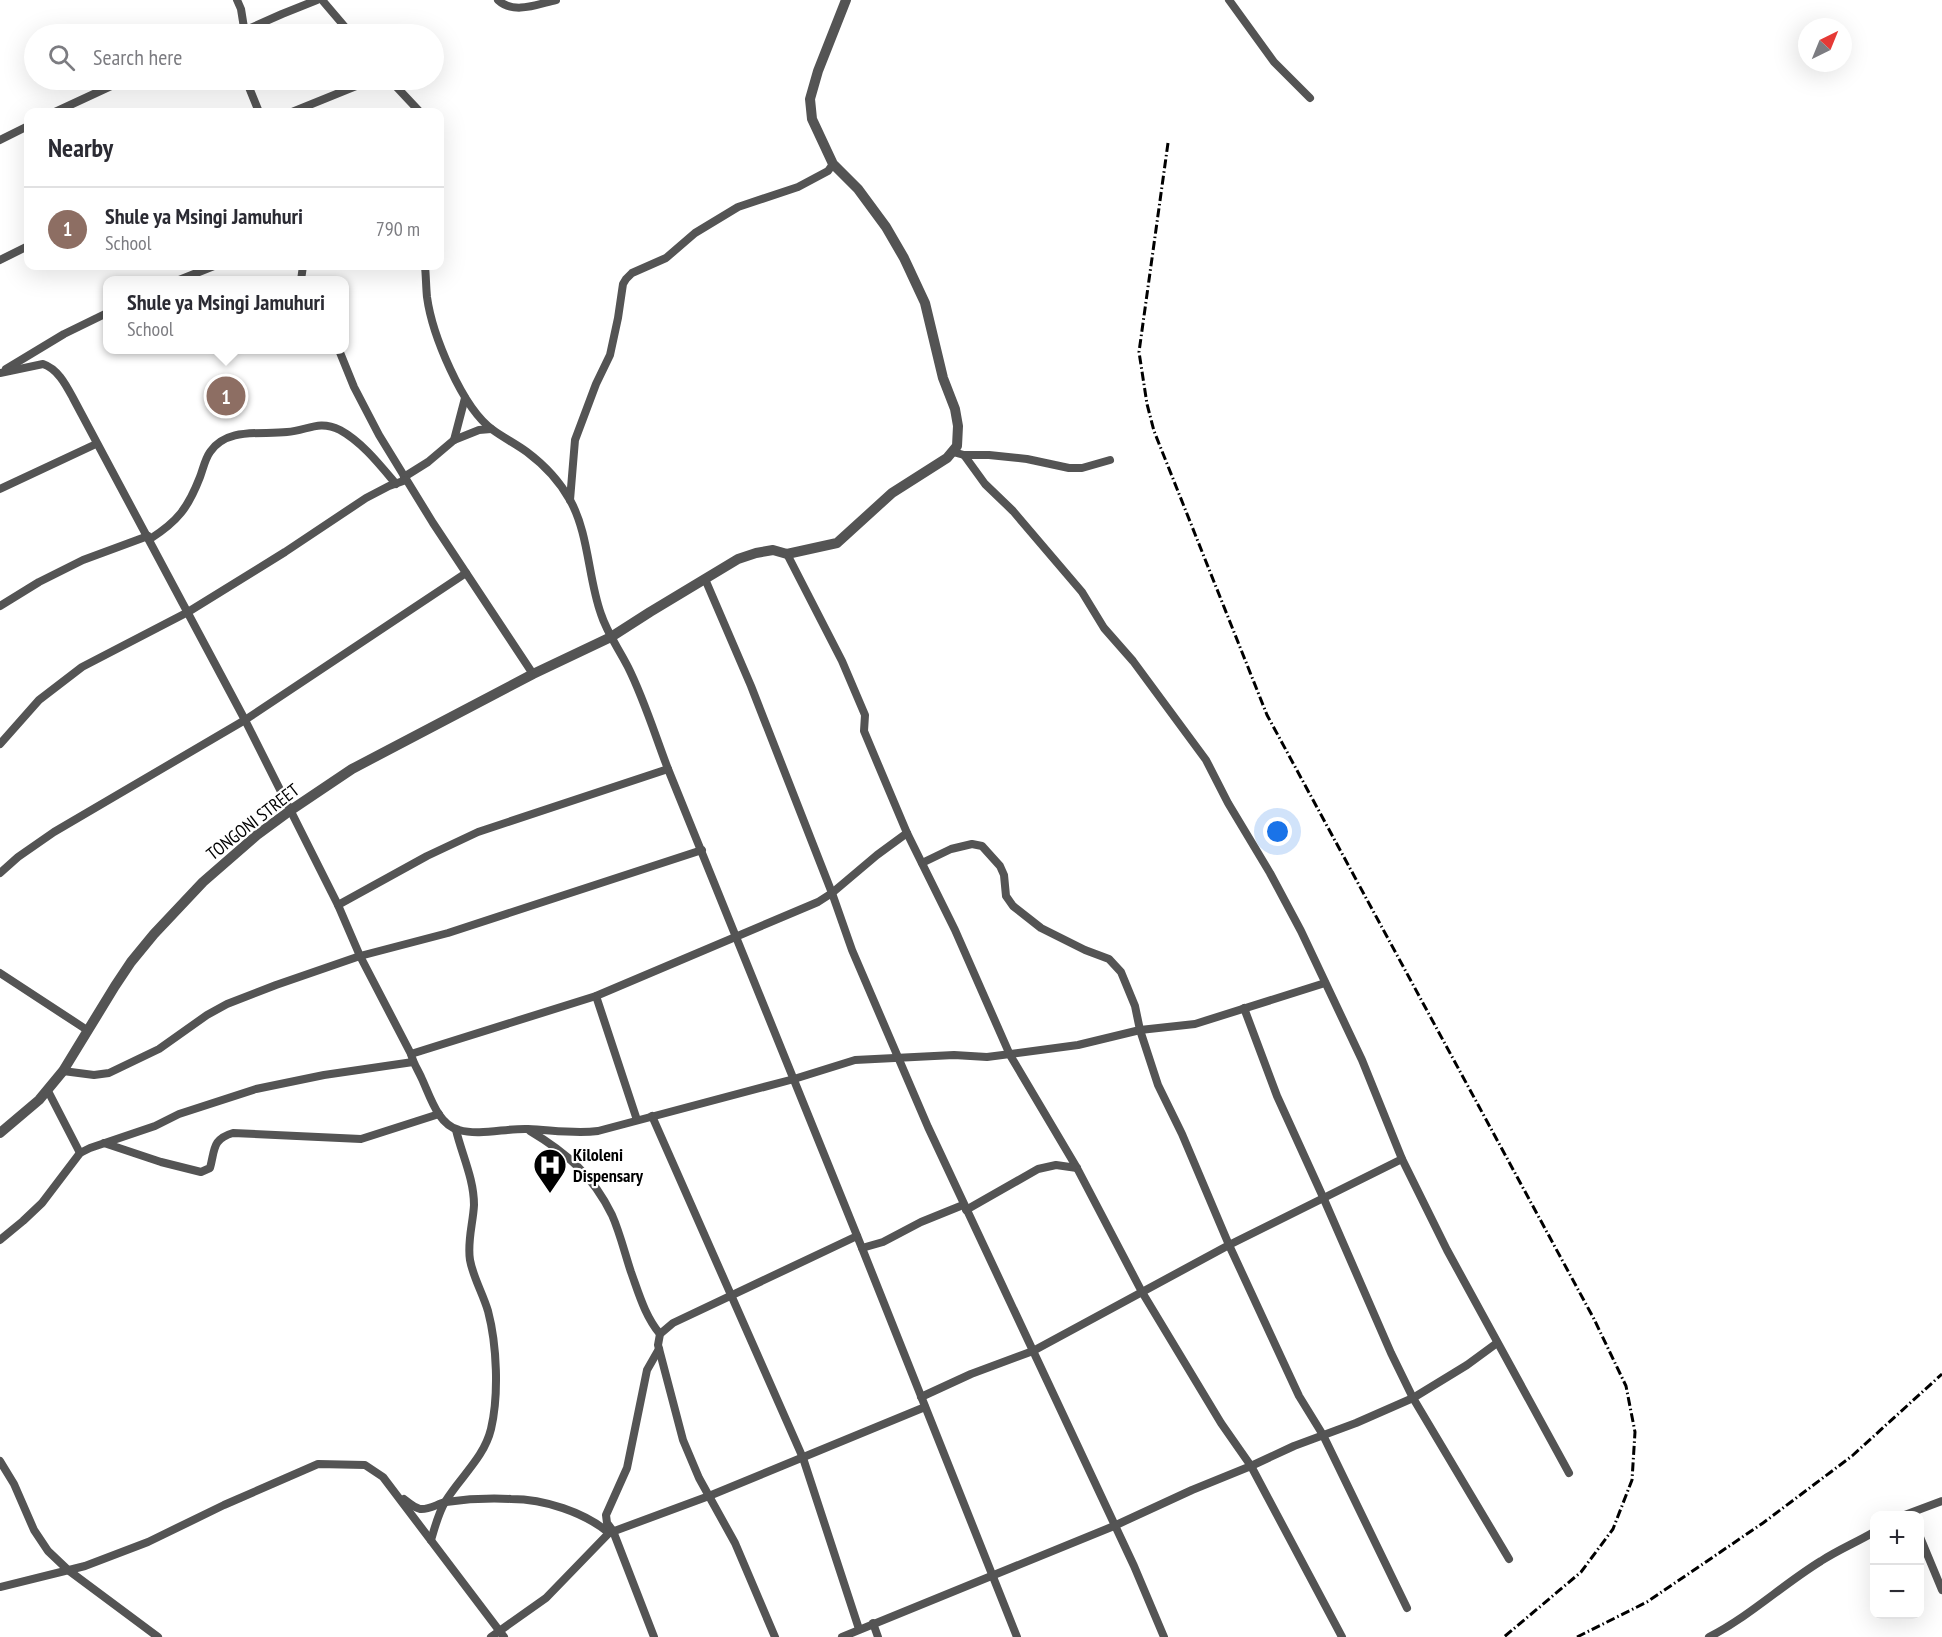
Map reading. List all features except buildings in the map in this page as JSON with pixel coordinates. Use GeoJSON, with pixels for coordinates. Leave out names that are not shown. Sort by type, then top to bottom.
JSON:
{"type":"FeatureCollection","features":[{"type":"Feature","properties":{"kind":"street"},"geometry":{"type":"LineString","coordinates":[[237,0],[241,9],[242,24]]}},
{"type":"Feature","properties":{"kind":"street"},"geometry":{"type":"LineString","coordinates":[[261,24],[317,0]]}},
{"type":"Feature","properties":{"kind":"street"},"geometry":{"type":"LineString","coordinates":[[322,0],[342,24]]}},
{"type":"Feature","properties":{"kind":"street"},"geometry":{"type":"LineString","coordinates":[[498,0],[505,6],[521,8],[556,0]]}},
{"type":"Feature","properties":{"kind":"street"},"geometry":{"type":"LineString","coordinates":[[846,0],[818,71],[810,99],[812,119],[833,164],[858,189],[886,226],[925,303],[944,378],[957,418],[957,446],[952,452],[964,455],[1028,459],[1069,468],[1082,468],[1110,460]]}},
{"type":"Feature","properties":{"kind":"street"},"geometry":{"type":"LineString","coordinates":[[1228,0],[1274,62],[1310,98]]}},
{"type":"Feature","properties":{"kind":"street"},"geometry":{"type":"LineString","coordinates":[[64,108],[102,90]]}},
{"type":"Feature","properties":{"kind":"street"},"geometry":{"type":"LineString","coordinates":[[250,90],[257,108]]}},
{"type":"Feature","properties":{"kind":"street"},"geometry":{"type":"LineString","coordinates":[[308,108],[349,90]]}},
{"type":"Feature","properties":{"kind":"street"},"geometry":{"type":"LineString","coordinates":[[399,90],[416,108]]}},
{"type":"Feature","properties":{"kind":"street"},"geometry":{"type":"LineString","coordinates":[[0,141],[24,128]]}},
{"type":"Feature","properties":{"kind":"street"},"geometry":{"type":"LineString","coordinates":[[570,500],[576,440],[596,384],[610,355],[623,284],[626,279],[633,273],[666,258],[695,234],[738,207],[798,188],[828,171],[833,164]]}},
{"type":"Feature","properties":{"kind":"street"},"geometry":{"type":"LineString","coordinates":[[0,260],[24,248]]}},
{"type":"Feature","properties":{"kind":"street"},"geometry":{"type":"LineString","coordinates":[[189,276],[204,270]]}},
{"type":"Feature","properties":{"kind":"street"},"geometry":{"type":"LineString","coordinates":[[425,270],[427,299],[438,340],[465,398],[491,429],[527,452],[549,472],[570,500],[580,526],[601,614],[636,685],[1017,1637]]}},
{"type":"Feature","properties":{"kind":"street"},"geometry":{"type":"LineString","coordinates":[[0,373],[64,334],[103,315]]}},
{"type":"Feature","properties":{"kind":"street"},"geometry":{"type":"LineString","coordinates":[[341,354],[354,387],[405,479],[533,674]]}},
{"type":"Feature","properties":{"kind":"street"},"geometry":{"type":"LineString","coordinates":[[0,373],[43,364],[49,366],[62,380],[73,398],[245,720],[439,1114],[456,1130],[467,1163],[473,1194],[470,1258],[490,1324],[495,1359],[495,1396],[491,1428],[486,1445],[445,1503],[437,1518],[431,1540]]}},
{"type":"Feature","properties":{"kind":"street"},"geometry":{"type":"LineString","coordinates":[[454,440],[465,398]]}},
{"type":"Feature","properties":{"kind":"street"},"geometry":{"type":"LineString","coordinates":[[0,606],[39,582],[83,560],[149,538],[166,529],[191,501],[209,452],[218,443],[231,436],[268,432],[288,433],[324,424],[340,430],[358,443],[396,484]]}},
{"type":"Feature","properties":{"kind":"street"},"geometry":{"type":"LineString","coordinates":[[0,744],[39,700],[82,667],[188,612],[366,498],[405,479],[454,440],[479,430],[491,429]]}},
{"type":"Feature","properties":{"kind":"street"},"geometry":{"type":"LineString","coordinates":[[0,489],[96,444]]}},
{"type":"Feature","properties":{"kind":"street","name":"TONGONI STREET"},"geometry":{"type":"LineString","coordinates":[[0,1133],[48,1091],[131,962],[154,934],[204,882],[256,835],[352,769],[533,674],[611,637],[738,559],[773,550],[787,554],[837,543],[892,493],[947,458],[952,452]]}},
{"type":"Feature","properties":{"kind":"street"},"geometry":{"type":"LineString","coordinates":[[964,455],[985,484],[1013,511],[1082,592],[1104,628],[1133,661],[1206,760],[1301,930],[1362,1060],[1402,1159],[1497,1343],[1569,1473]]}},
{"type":"Feature","properties":{"kind":"street"},"geometry":{"type":"LineString","coordinates":[[787,554],[842,661],[864,715],[864,731],[1010,1055],[1077,1168],[1142,1292],[1221,1423],[1251,1466],[1342,1637]]}},
{"type":"Feature","properties":{"kind":"street"},"geometry":{"type":"LineString","coordinates":[[0,873],[18,857],[54,832],[245,720],[466,573]]}},
{"type":"Feature","properties":{"kind":"street"},"geometry":{"type":"LineString","coordinates":[[705,579],[751,686],[852,950],[898,1057],[964,1208],[1134,1566],[1164,1637]]}},
{"type":"Feature","properties":{"kind":"street"},"geometry":{"type":"LineString","coordinates":[[338,905],[427,856],[478,832],[668,769]]}},
{"type":"Feature","properties":{"kind":"street"},"geometry":{"type":"LineString","coordinates":[[0,1240],[42,1203],[80,1153],[155,1126],[179,1114],[256,1089],[412,1058],[596,996],[818,902],[908,833]]}},
{"type":"Feature","properties":{"kind":"street"},"geometry":{"type":"LineString","coordinates":[[922,863],[951,849],[972,844],[982,846],[1000,866],[1004,875],[1006,896],[1012,906],[1041,928],[1109,959],[1121,972],[1135,1006],[1140,1030],[1158,1085],[1182,1134],[1229,1245],[1299,1396],[1323,1435],[1407,1608]]}},
{"type":"Feature","properties":{"kind":"street"},"geometry":{"type":"LineString","coordinates":[[63,1071],[94,1074],[123,1068],[159,1049],[227,1004],[276,985],[360,956],[448,933],[702,850]]}},
{"type":"Feature","properties":{"kind":"street"},"geometry":{"type":"LineString","coordinates":[[0,973],[87,1030]]}},
{"type":"Feature","properties":{"kind":"street"},"geometry":{"type":"LineString","coordinates":[[456,1130],[527,1129],[586,1133],[598,1131],[794,1079],[855,1060],[954,1055],[987,1058],[1078,1045],[1140,1030],[1195,1024],[1325,983]]}},
{"type":"Feature","properties":{"kind":"street"},"geometry":{"type":"LineString","coordinates":[[596,996],[638,1120]]}},
{"type":"Feature","properties":{"kind":"street"},"geometry":{"type":"LineString","coordinates":[[1244,1008],[1277,1096],[1390,1353],[1413,1398],[1509,1559]]}},
{"type":"Feature","properties":{"kind":"street"},"geometry":{"type":"LineString","coordinates":[[48,1091],[80,1153]]}},
{"type":"Feature","properties":{"kind":"street"},"geometry":{"type":"LineString","coordinates":[[104,1143],[161,1162],[201,1172],[210,1168],[219,1139],[232,1133],[361,1139],[439,1114]]}},
{"type":"Feature","properties":{"kind":"street"},"geometry":{"type":"LineString","coordinates":[[652,1116],[803,1458],[859,1629]]}},
{"type":"Feature","properties":{"kind":"street"},"geometry":{"type":"LineString","coordinates":[[527,1129],[567,1155],[592,1182],[613,1217],[647,1316],[660,1334],[659,1348],[683,1440],[699,1478],[735,1543],[775,1637]]}},
{"type":"Feature","properties":{"kind":"street"},"geometry":{"type":"LineString","coordinates":[[921,1397],[971,1374],[1033,1351],[1229,1245],[1402,1159]]}},
{"type":"Feature","properties":{"kind":"street"},"geometry":{"type":"LineString","coordinates":[[862,1248],[883,1242],[921,1222],[964,1208],[1038,1169],[1056,1165],[1077,1168]]}},
{"type":"Feature","properties":{"kind":"street"},"geometry":{"type":"LineString","coordinates":[[660,1334],[673,1323],[857,1236]]}},
{"type":"Feature","properties":{"kind":"street"},"geometry":{"type":"LineString","coordinates":[[842,1637],[1114,1526],[1192,1490],[1413,1398],[1467,1365],[1497,1343]]}},
{"type":"Feature","properties":{"kind":"street"},"geometry":{"type":"LineString","coordinates":[[654,1637],[606,1515],[627,1468],[647,1370],[659,1348]]}},
{"type":"Feature","properties":{"kind":"street"},"geometry":{"type":"LineString","coordinates":[[491,1637],[502,1634],[546,1598],[611,1532],[709,1496],[925,1407]]}},
{"type":"Feature","properties":{"kind":"street"},"geometry":{"type":"LineString","coordinates":[[0,1461],[14,1484],[34,1530],[48,1551],[68,1570],[158,1637]]}},
{"type":"Feature","properties":{"kind":"street"},"geometry":{"type":"LineString","coordinates":[[0,1587],[85,1566],[148,1542],[224,1505],[318,1464],[365,1465],[383,1477],[502,1634]]}},
{"type":"Feature","properties":{"kind":"street"},"geometry":{"type":"LineString","coordinates":[[394,1492],[420,1509],[445,1503],[509,1499],[537,1502],[590,1520],[611,1532]]}},
{"type":"Feature","properties":{"kind":"street"},"geometry":{"type":"LineString","coordinates":[[1913,1511],[1942,1501]]}},
{"type":"Feature","properties":{"kind":"street"},"geometry":{"type":"LineString","coordinates":[[1709,1637],[1721,1634],[1821,1560],[1870,1535]]}},
{"type":"Feature","properties":{"kind":"street"},"geometry":{"type":"LineString","coordinates":[[1924,1547],[1942,1590]]}},
{"type":"Feature","properties":{"kind":"street"},"geometry":{"type":"LineString","coordinates":[[873,1623],[878,1637]]}},
{"type":"Feature","properties":{"kind":"railway"},"geometry":{"type":"LineString","coordinates":[[1168,143],[1139,352],[1147,404],[1154,431],[1267,715],[1594,1319],[1626,1386],[1635,1432],[1632,1480],[1613,1529],[1581,1572],[1504,1637]]}},
{"type":"Feature","properties":{"kind":"railway"},"geometry":{"type":"LineString","coordinates":[[1577,1637],[1647,1602],[1763,1523],[1852,1456],[1942,1374]]}},
{"type":"Feature","properties":{"kind":"place","name":"Shule ya Msingi Jamuhuri"},"geometry":{"type":"Point","coordinates":[226,396]}},
{"type":"Feature","properties":{"kind":"place","name":"Kiloleni Dispensary"},"geometry":{"type":"Point","coordinates":[550,1194]}}]}
